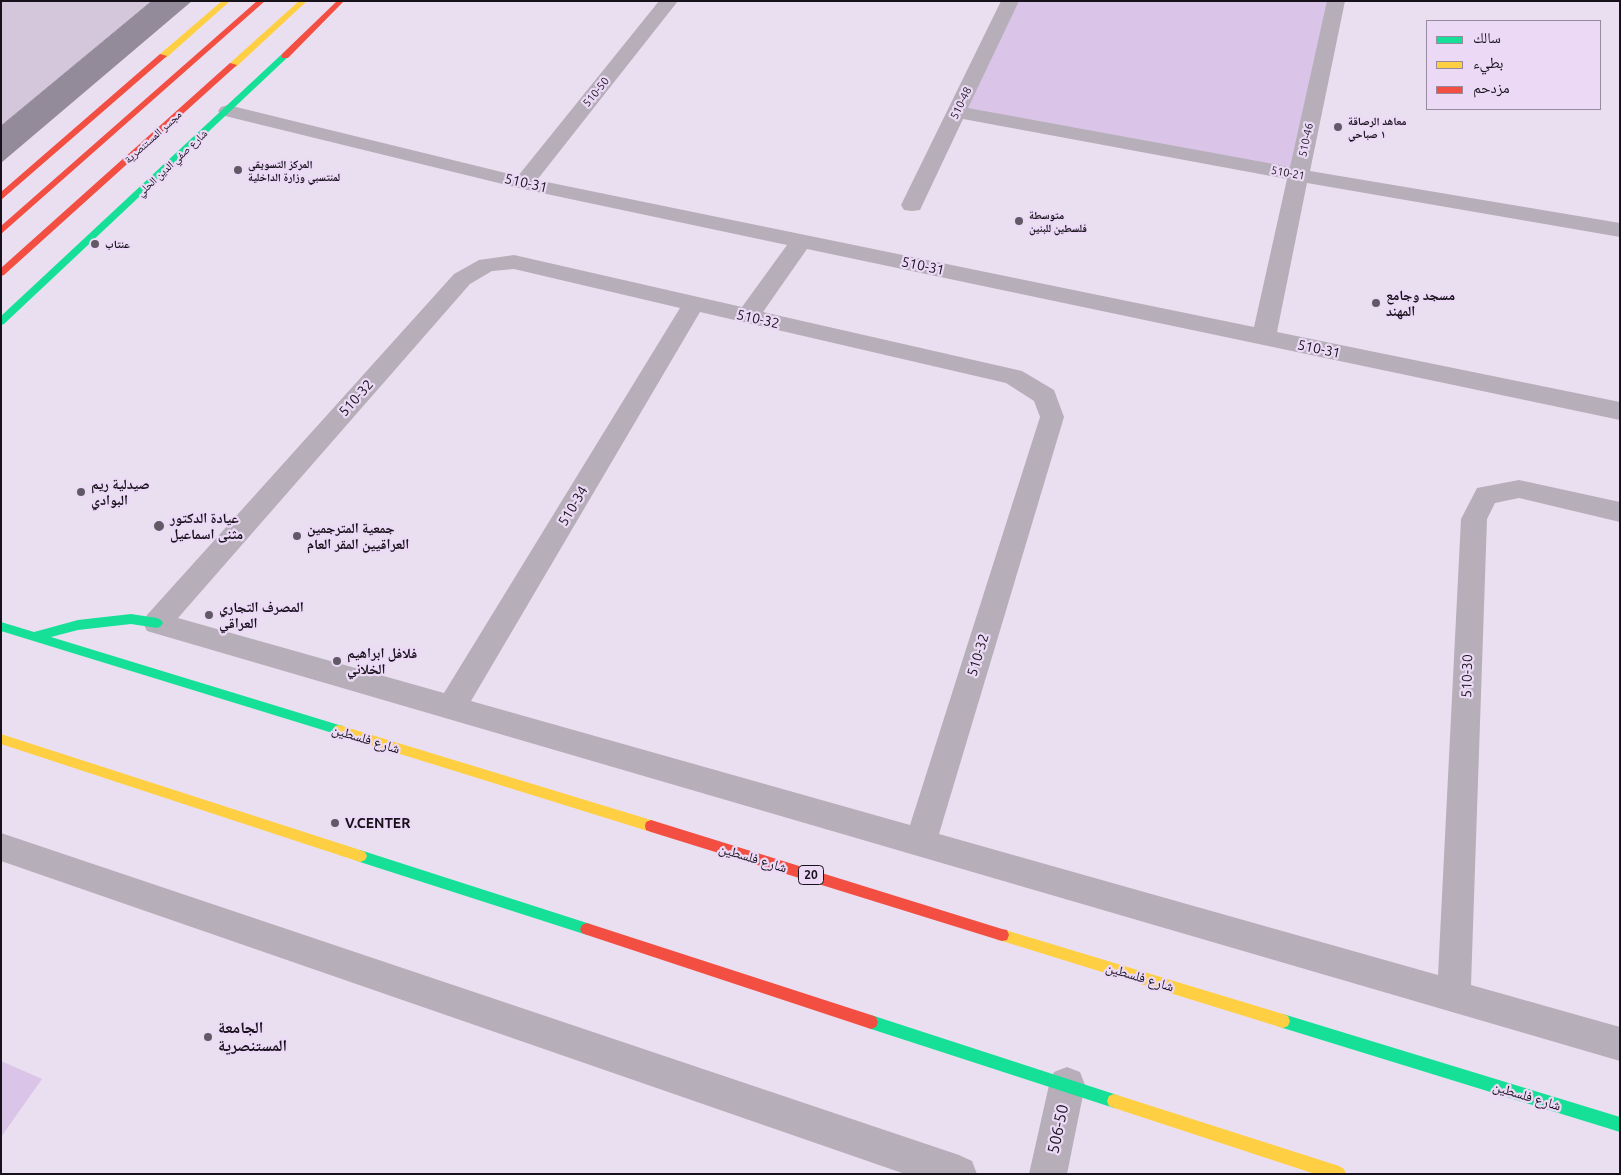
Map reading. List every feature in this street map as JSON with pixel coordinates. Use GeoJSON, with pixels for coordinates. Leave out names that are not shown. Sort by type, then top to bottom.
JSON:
{"type":"FeatureCollection","features":[{"type":"Feature","properties":{"kind":"main road"},"geometry":{"type":"LineString","coordinates":[[1,197],[227,1]]}},
{"type":"Feature","properties":{"kind":"main road"},"geometry":{"type":"LineString","coordinates":[[1,231],[262,1]]}},
{"type":"Feature","properties":{"kind":"main road","name":"مجسر المستنصرية"},"geometry":{"type":"LineString","coordinates":[[1,273],[304,1]]}},
{"type":"Feature","properties":{"kind":"main road","name":"شارع صفي الدين الحلي"},"geometry":{"type":"LineString","coordinates":[[1,322],[228,111],[341,1]]}},
{"type":"Feature","properties":{"kind":"main road"},"geometry":{"type":"LineString","coordinates":[[35,636],[78,625],[131,619],[157,623]]}},
{"type":"Feature","properties":{"kind":"main road","name":"شارع فلسطين"},"geometry":{"type":"LineString","coordinates":[[1,626],[1620,1125]]}},
{"type":"Feature","properties":{"kind":"main road"},"geometry":{"type":"LineString","coordinates":[[1,738],[1339,1174]]}},
{"type":"Feature","properties":{"kind":"street","name":"510-50"},"geometry":{"type":"LineString","coordinates":[[523,183],[669,1]]}},
{"type":"Feature","properties":{"kind":"street","name":"510-48"},"geometry":{"type":"LineString","coordinates":[[912,205],[1010,1]]}},
{"type":"Feature","properties":{"kind":"street","name":"510-46"},"geometry":{"type":"LineString","coordinates":[[1264,337],[1336,1]]}},
{"type":"Feature","properties":{"kind":"street","name":"510-31"},"geometry":{"type":"LineString","coordinates":[[228,111],[523,183],[1620,411]]}},
{"type":"Feature","properties":{"kind":"street","name":"510-21"},"geometry":{"type":"LineString","coordinates":[[956,112],[1299,175],[1620,230]]}},
{"type":"Feature","properties":{"kind":"street"},"geometry":{"type":"LineString","coordinates":[[748,316],[801,241]]}},
{"type":"Feature","properties":{"kind":"street","name":"510-32"},"geometry":{"type":"LineString","coordinates":[[157,623],[462,279],[487,265],[514,262],[1013,377],[1045,396],[1052,417],[920,842]]}},
{"type":"Feature","properties":{"kind":"street","name":"510-34"},"geometry":{"type":"LineString","coordinates":[[451,708],[694,304]]}},
{"type":"Feature","properties":{"kind":"street","name":"510-30"},"geometry":{"type":"LineString","coordinates":[[1454,996],[1474,519],[1486,495],[1519,489],[1620,512]]}},
{"type":"Feature","properties":{"kind":"street"},"geometry":{"type":"LineString","coordinates":[[157,623],[1620,1044]]}},
{"type":"Feature","properties":{"kind":"street"},"geometry":{"type":"LineString","coordinates":[[1,847],[959,1174]]}},
{"type":"Feature","properties":{"kind":"street","name":"506-50"},"geometry":{"type":"LineString","coordinates":[[1048,1174],[1067,1085]]}},
{"type":"Feature","properties":{"kind":"shaded area"},"geometry":{"type":"Polygon","coordinates":[[[1010,1],[1336,1],[1299,175],[957,112],[1010,1]]]}},
{"type":"Feature","properties":{"kind":"shaded area"},"geometry":{"type":"Polygon","coordinates":[[[1,1061],[42,1079],[1,1137],[1,1061]]]}},
{"type":"Feature","properties":{"kind":"building"},"geometry":{"type":"Polygon","coordinates":[[[1,1],[152,1],[1,126],[1,1]]]}},
{"type":"Feature","properties":{"kind":"traffic: fast"},"geometry":{"type":"LineString","coordinates":[[1,322],[285,56]]}},
{"type":"Feature","properties":{"kind":"traffic: fast"},"geometry":{"type":"LineString","coordinates":[[35,636],[78,625],[131,619],[157,623]]}},
{"type":"Feature","properties":{"kind":"traffic: fast"},"geometry":{"type":"LineString","coordinates":[[1,626],[339,730]]}},
{"type":"Feature","properties":{"kind":"traffic: fast"},"geometry":{"type":"LineString","coordinates":[[360,856],[587,929]]}},
{"type":"Feature","properties":{"kind":"traffic: fast"},"geometry":{"type":"LineString","coordinates":[[1283,1021],[1620,1125]]}},
{"type":"Feature","properties":{"kind":"traffic: fast"},"geometry":{"type":"LineString","coordinates":[[871,1022],[1114,1101]]}},
{"type":"Feature","properties":{"kind":"traffic: slow"},"geometry":{"type":"LineString","coordinates":[[163,56],[227,1]]}},
{"type":"Feature","properties":{"kind":"traffic: slow"},"geometry":{"type":"LineString","coordinates":[[233,65],[304,1]]}},
{"type":"Feature","properties":{"kind":"traffic: slow"},"geometry":{"type":"LineString","coordinates":[[339,730],[651,826]]}},
{"type":"Feature","properties":{"kind":"traffic: slow"},"geometry":{"type":"LineString","coordinates":[[1,739],[360,856]]}},
{"type":"Feature","properties":{"kind":"traffic: slow"},"geometry":{"type":"LineString","coordinates":[[1002,935],[1283,1021]]}},
{"type":"Feature","properties":{"kind":"traffic: slow"},"geometry":{"type":"LineString","coordinates":[[1114,1101],[1339,1174]]}},
{"type":"Feature","properties":{"kind":"traffic: jam"},"geometry":{"type":"LineString","coordinates":[[1,231],[262,1]]}},
{"type":"Feature","properties":{"kind":"traffic: jam"},"geometry":{"type":"LineString","coordinates":[[285,56],[341,1]]}},
{"type":"Feature","properties":{"kind":"traffic: jam"},"geometry":{"type":"LineString","coordinates":[[1,197],[163,56]]}},
{"type":"Feature","properties":{"kind":"traffic: jam"},"geometry":{"type":"LineString","coordinates":[[1,273],[233,65]]}},
{"type":"Feature","properties":{"kind":"traffic: jam"},"geometry":{"type":"LineString","coordinates":[[651,826],[1002,935]]}},
{"type":"Feature","properties":{"kind":"traffic: jam"},"geometry":{"type":"LineString","coordinates":[[587,929],[871,1022]]}},
{"type":"Feature","properties":{"kind":"place","name":"معاهد الرصاقة ١ صباحي"},"geometry":{"type":"Point","coordinates":[1338,127]}},
{"type":"Feature","properties":{"kind":"place","name":"المركز التسويقي لمنتسبي وزارة الداخلية"},"geometry":{"type":"Point","coordinates":[238,170]}},
{"type":"Feature","properties":{"kind":"place","name":"متوسطة فلسطين للبنين"},"geometry":{"type":"Point","coordinates":[1019,221]}},
{"type":"Feature","properties":{"kind":"place","name":"عنتاب"},"geometry":{"type":"Point","coordinates":[95,244]}},
{"type":"Feature","properties":{"kind":"place","name":"مسجد وجامع المهند"},"geometry":{"type":"Point","coordinates":[1376,303]}},
{"type":"Feature","properties":{"kind":"place","name":"صيدلية ريم البوادي"},"geometry":{"type":"Point","coordinates":[81,492]}},
{"type":"Feature","properties":{"kind":"place","name":"عيادة الدكتور مثنى اسماعيل"},"geometry":{"type":"Point","coordinates":[159,526]}},
{"type":"Feature","properties":{"kind":"place","name":"جمعية المترجمين العراقيين المقر العام"},"geometry":{"type":"Point","coordinates":[297,536]}},
{"type":"Feature","properties":{"kind":"place","name":"المصرف التجاري العراقي"},"geometry":{"type":"Point","coordinates":[209,615]}},
{"type":"Feature","properties":{"kind":"place","name":"فلافل ابراهيم الخلاني"},"geometry":{"type":"Point","coordinates":[337,661]}},
{"type":"Feature","properties":{"kind":"place","name":"V.CENTER"},"geometry":{"type":"Point","coordinates":[335,823]}},
{"type":"Feature","properties":{"kind":"place","name":"الجامعة المستنصرية"},"geometry":{"type":"Point","coordinates":[208,1037]}}]}
